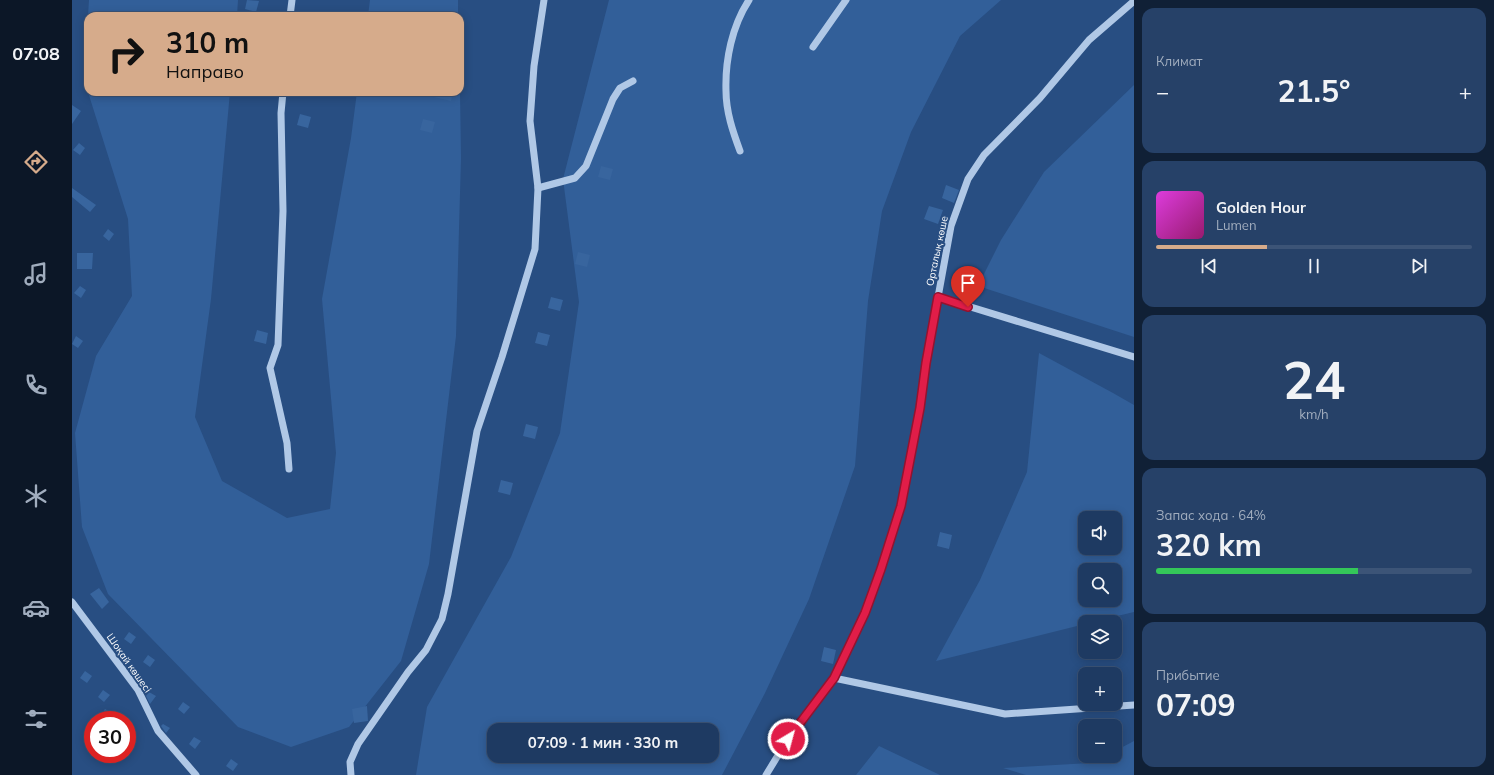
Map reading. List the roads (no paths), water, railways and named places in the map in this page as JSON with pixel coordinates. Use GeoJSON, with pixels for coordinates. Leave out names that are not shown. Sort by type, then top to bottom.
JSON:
{"type":"FeatureCollection","features":[{"type":"Feature","properties":{"kind":"street"},"geometry":{"type":"LineString","coordinates":[[290,12],[292,0]]}},
{"type":"Feature","properties":{"kind":"street"},"geometry":{"type":"LineString","coordinates":[[351,775],[350,762],[358,744],[408,672],[426,650],[442,619],[478,431],[535,249],[538,188],[530,121],[534,66],[544,0]]}},
{"type":"Feature","properties":{"kind":"street"},"geometry":{"type":"LineString","coordinates":[[740,151],[732,129],[728,110],[726,92],[727,62],[737,23],[749,0]]}},
{"type":"Feature","properties":{"kind":"street"},"geometry":{"type":"LineString","coordinates":[[813,47],[846,0]]}},
{"type":"Feature","properties":{"kind":"street","name":"Орталық көше"},"geometry":{"type":"LineString","coordinates":[[766,775],[788,739],[834,678],[865,613],[881,569],[901,506],[920,408],[926,363],[951,226],[968,179],[984,155],[1040,98],[1089,40],[1134,1]]}},
{"type":"Feature","properties":{"kind":"street"},"geometry":{"type":"LineString","coordinates":[[538,188],[576,178],[586,166],[613,99],[620,88],[633,81]]}},
{"type":"Feature","properties":{"kind":"street"},"geometry":{"type":"LineString","coordinates":[[283,96],[281,113],[283,211],[278,345],[270,368],[287,443],[289,469]]}},
{"type":"Feature","properties":{"kind":"street"},"geometry":{"type":"LineString","coordinates":[[938,297],[1134,358]]}},
{"type":"Feature","properties":{"kind":"street","name":"Шоқай көшесі"},"geometry":{"type":"LineString","coordinates":[[72,602],[138,690],[158,731],[196,775]]}},
{"type":"Feature","properties":{"kind":"street"},"geometry":{"type":"LineString","coordinates":[[834,678],[1005,714],[1134,705]]}}]}
